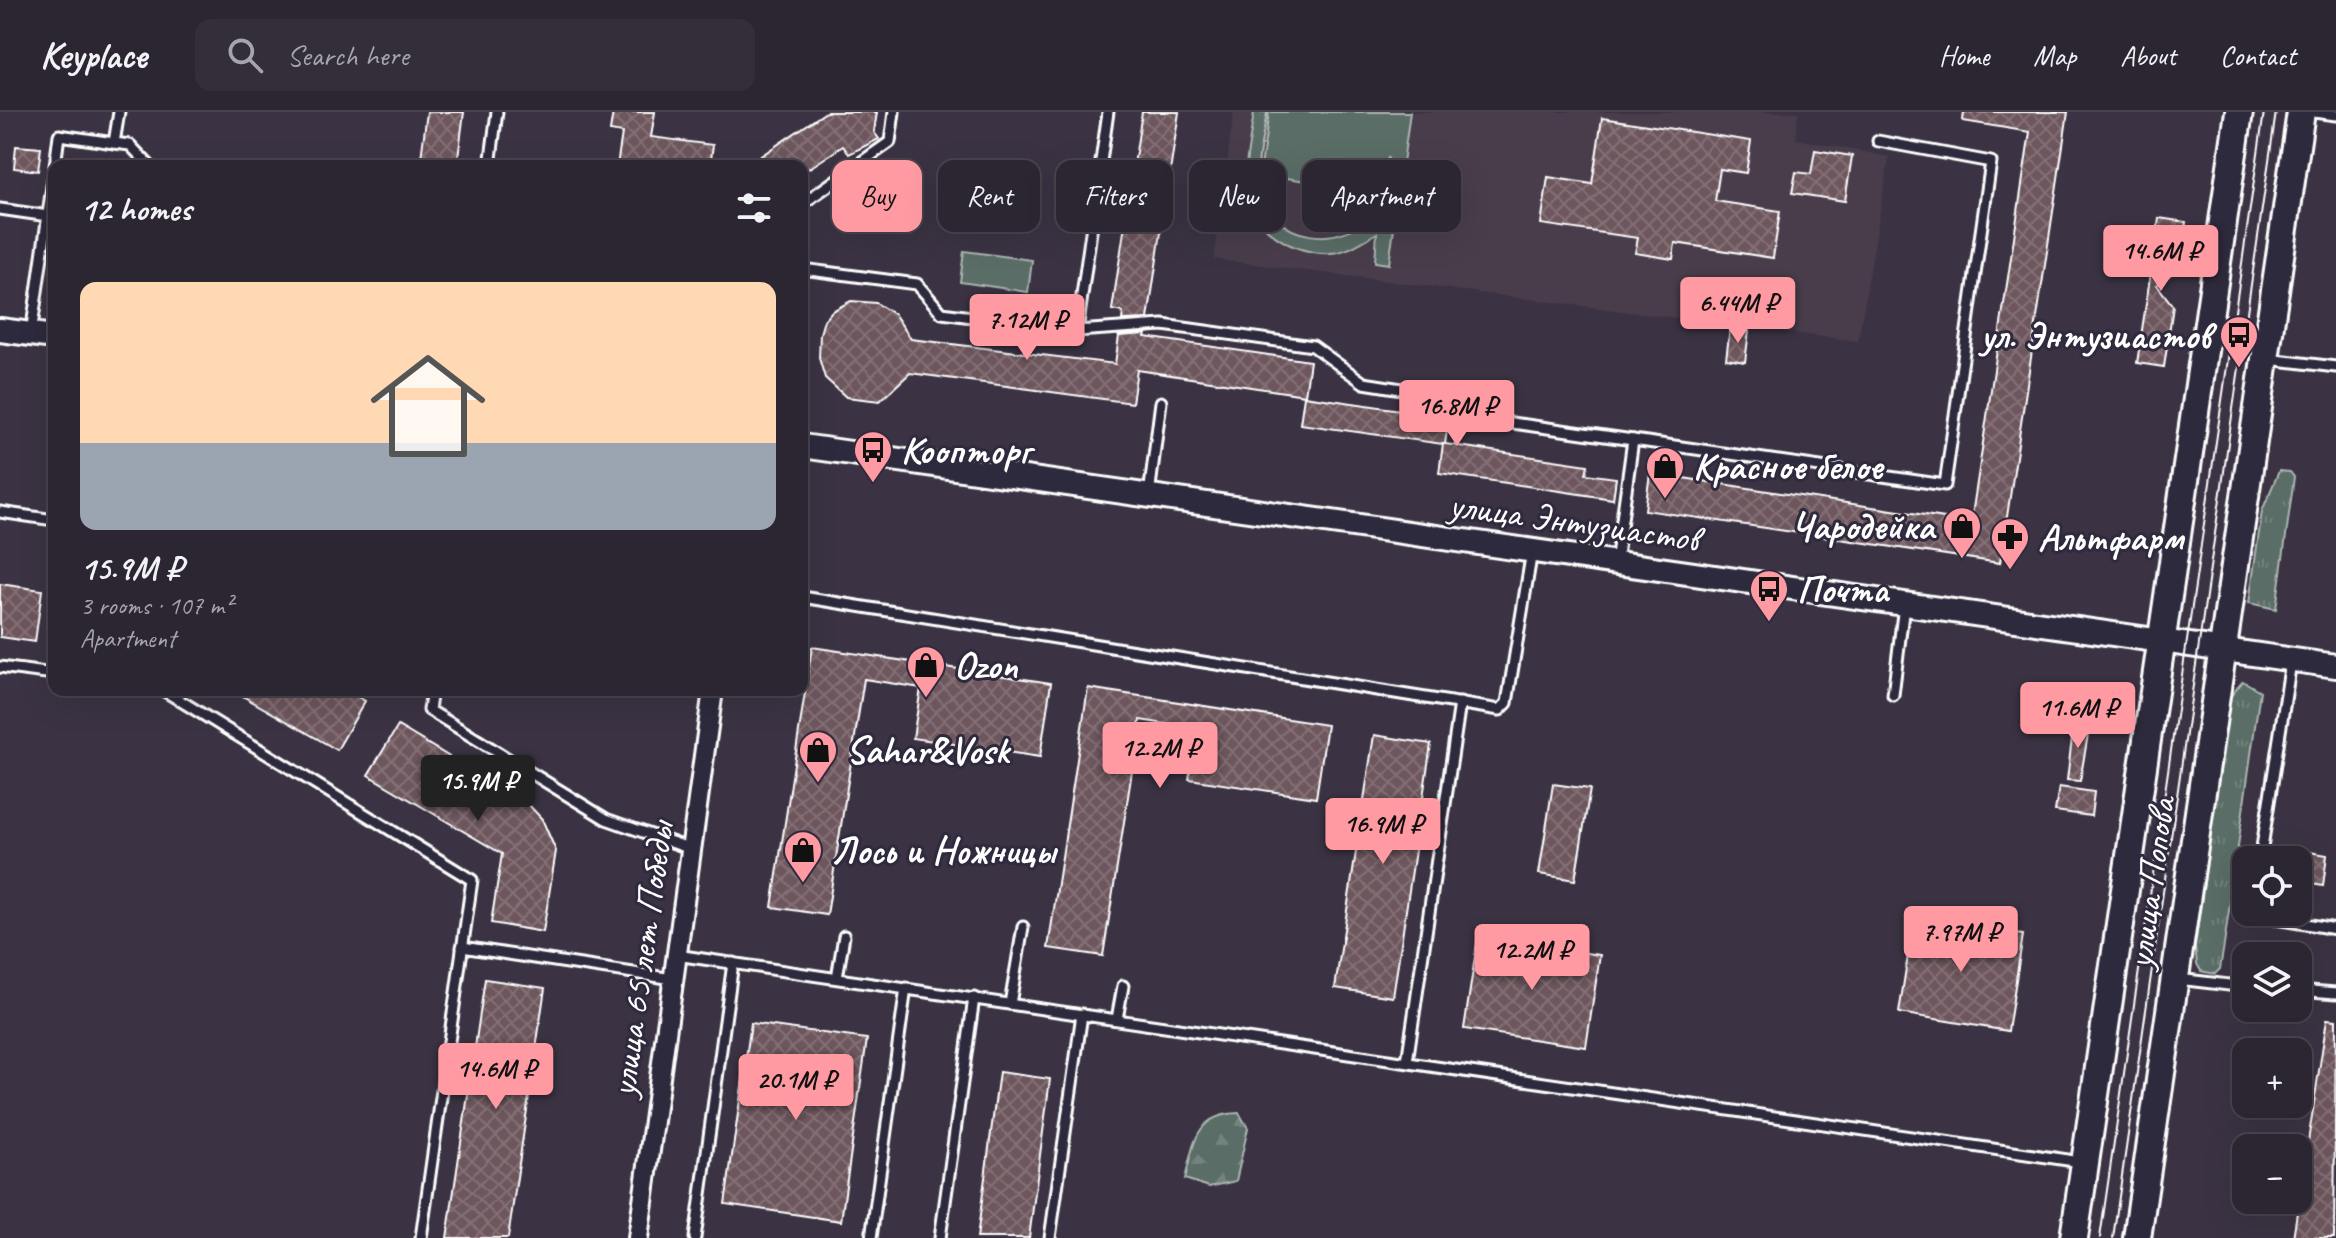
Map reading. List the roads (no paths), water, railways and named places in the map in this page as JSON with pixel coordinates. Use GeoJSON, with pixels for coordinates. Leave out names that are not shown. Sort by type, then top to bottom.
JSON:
{"type":"FeatureCollection","features":[{"type":"Feature","properties":{"kind":"main road","name":"улица Попова"},"geometry":{"type":"LineString","coordinates":[[2074,1238],[2239,112]]}},
{"type":"Feature","properties":{"kind":"main road","name":"улица Попова"},"geometry":{"type":"LineString","coordinates":[[2137,1238],[2301,112]]}},
{"type":"Feature","properties":{"kind":"street"},"geometry":{"type":"LineString","coordinates":[[0,330],[48,336]]}},
{"type":"Feature","properties":{"kind":"street","name":"улица Энтузиастов"},"geometry":{"type":"LineString","coordinates":[[808,447],[2336,666]]}},
{"type":"Feature","properties":{"kind":"street","name":"улица 65 лет Победы"},"geometry":{"type":"LineString","coordinates":[[638,1238],[712,696]]}},
{"type":"Feature","properties":{"kind":"lane"},"geometry":{"type":"LineString","coordinates":[[114,143],[119,112]]}},
{"type":"Feature","properties":{"kind":"lane"},"geometry":{"type":"LineString","coordinates":[[491,160],[497,112]]}},
{"type":"Feature","properties":{"kind":"lane"},"geometry":{"type":"LineString","coordinates":[[808,200],[890,142],[894,112]]}},
{"type":"Feature","properties":{"kind":"lane"},"geometry":{"type":"LineString","coordinates":[[1077,331],[1108,112]]}},
{"type":"Feature","properties":{"kind":"lane"},"geometry":{"type":"LineString","coordinates":[[2314,112],[2336,115]]}},
{"type":"Feature","properties":{"kind":"lane"},"geometry":{"type":"LineString","coordinates":[[56,160],[59,135],[130,145],[144,160]]}},
{"type":"Feature","properties":{"kind":"lane"},"geometry":{"type":"LineString","coordinates":[[808,270],[917,284],[942,313],[1077,331],[1163,325],[1313,346],[1364,383],[1483,402],[1505,422],[1945,485],[1991,162],[1878,141]]}},
{"type":"Feature","properties":{"kind":"lane"},"geometry":{"type":"LineString","coordinates":[[0,209],[48,216],[31,334]]}},
{"type":"Feature","properties":{"kind":"lane"},"geometry":{"type":"LineString","coordinates":[[2265,358],[2336,367]]}},
{"type":"Feature","properties":{"kind":"lane"},"geometry":{"type":"LineString","coordinates":[[1149,495],[1161,402]]}},
{"type":"Feature","properties":{"kind":"lane"},"geometry":{"type":"LineString","coordinates":[[1616,563],[1633,440]]}},
{"type":"Feature","properties":{"kind":"lane"},"geometry":{"type":"LineString","coordinates":[[0,512],[48,519]]}},
{"type":"Feature","properties":{"kind":"lane"},"geometry":{"type":"LineString","coordinates":[[808,598],[1500,710],[1507,703],[1532,551]]}},
{"type":"Feature","properties":{"kind":"lane"},"geometry":{"type":"LineString","coordinates":[[1893,695],[1904,605]]}},
{"type":"Feature","properties":{"kind":"lane"},"geometry":{"type":"LineString","coordinates":[[2262,846],[2292,659]]}},
{"type":"Feature","properties":{"kind":"lane"},"geometry":{"type":"LineString","coordinates":[[0,667],[48,673]]}},
{"type":"Feature","properties":{"kind":"lane"},"geometry":{"type":"LineString","coordinates":[[173,696],[472,880],[421,1238]]}},
{"type":"Feature","properties":{"kind":"lane"},"geometry":{"type":"LineString","coordinates":[[431,696],[429,710],[606,819],[691,849]]}},
{"type":"Feature","properties":{"kind":"lane"},"geometry":{"type":"LineString","coordinates":[[1407,1062],[1460,703]]}},
{"type":"Feature","properties":{"kind":"lane"},"geometry":{"type":"LineString","coordinates":[[2312,925],[2336,929]]}},
{"type":"Feature","properties":{"kind":"lane"},"geometry":{"type":"LineString","coordinates":[[1010,1004],[1023,927]]}},
{"type":"Feature","properties":{"kind":"lane"},"geometry":{"type":"LineString","coordinates":[[837,978],[844,936]]}},
{"type":"Feature","properties":{"kind":"lane"},"geometry":{"type":"LineString","coordinates":[[462,947],[673,979]]}},
{"type":"Feature","properties":{"kind":"lane"},"geometry":{"type":"LineString","coordinates":[[676,955],[2084,1163]]}},
{"type":"Feature","properties":{"kind":"lane"},"geometry":{"type":"LineString","coordinates":[[695,1238],[733,963]]}},
{"type":"Feature","properties":{"kind":"lane"},"geometry":{"type":"LineString","coordinates":[[2175,979],[2232,985]]}},
{"type":"Feature","properties":{"kind":"lane"},"geometry":{"type":"LineString","coordinates":[[1117,1019],[1123,986]]}},
{"type":"Feature","properties":{"kind":"lane"},"geometry":{"type":"LineString","coordinates":[[871,1238],[906,988]]}},
{"type":"Feature","properties":{"kind":"lane"},"geometry":{"type":"LineString","coordinates":[[2312,991],[2336,993]]}},
{"type":"Feature","properties":{"kind":"lane"},"geometry":{"type":"LineString","coordinates":[[940,1238],[974,998]]}},
{"type":"Feature","properties":{"kind":"lane"},"geometry":{"type":"LineString","coordinates":[[1050,1238],[1082,1014]]}},
{"type":"Feature","properties":{"kind":"tram line"},"geometry":{"type":"LineString","coordinates":[[2100,1238],[2264,112]]}},
{"type":"Feature","properties":{"kind":"tram line"},"geometry":{"type":"LineString","coordinates":[[2113,1238],[2276,112]]}},
{"type":"Feature","properties":{"kind":"place","name":"ул. Энтузиастов"},"geometry":{"type":"Point","coordinates":[2239,369]}},
{"type":"Feature","properties":{"kind":"place","name":"Коопторг"},"geometry":{"type":"Point","coordinates":[873,484]}},
{"type":"Feature","properties":{"kind":"place","name":"Красное белое"},"geometry":{"type":"Point","coordinates":[1665,500]}},
{"type":"Feature","properties":{"kind":"place","name":"Чародейка"},"geometry":{"type":"Point","coordinates":[1962,560]}},
{"type":"Feature","properties":{"kind":"place","name":"Альтфарм"},"geometry":{"type":"Point","coordinates":[2010,571]}},
{"type":"Feature","properties":{"kind":"place","name":"Почта"},"geometry":{"type":"Point","coordinates":[1769,623]}},
{"type":"Feature","properties":{"kind":"place","name":"Ozon"},"geometry":{"type":"Point","coordinates":[926,699]}},
{"type":"Feature","properties":{"kind":"place","name":"Sahar&Vosk"},"geometry":{"type":"Point","coordinates":[818,784]}},
{"type":"Feature","properties":{"kind":"place","name":"Лось и Ножницы"},"geometry":{"type":"Point","coordinates":[803,884]}}]}
